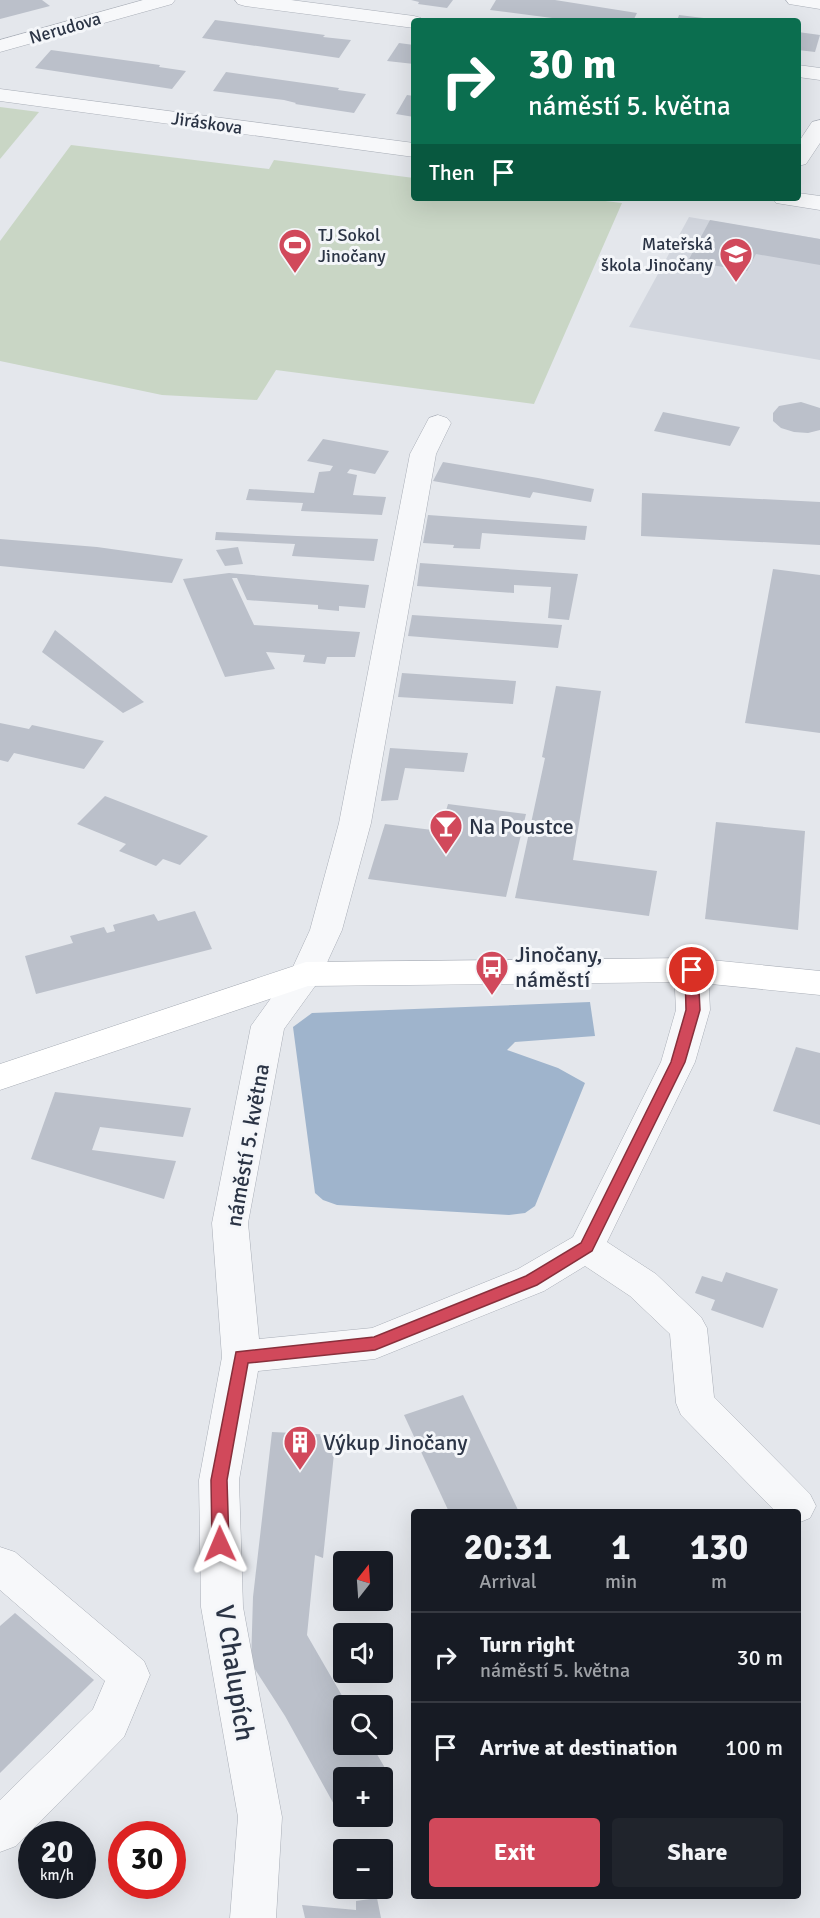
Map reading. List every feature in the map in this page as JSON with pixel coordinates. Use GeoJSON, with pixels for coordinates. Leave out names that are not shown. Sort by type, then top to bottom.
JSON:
{"type":"FeatureCollection","features":[{"type":"Feature","properties":{"kind":"street","name":"Nerudova"},"geometry":{"type":"LineString","coordinates":[[0,46],[165,0]]}},
{"type":"Feature","properties":{"kind":"street"},"geometry":{"type":"LineString","coordinates":[[244,0],[411,22]]}},
{"type":"Feature","properties":{"kind":"street"},"geometry":{"type":"LineString","coordinates":[[796,0],[820,3]]}},
{"type":"Feature","properties":{"kind":"street"},"geometry":{"type":"LineString","coordinates":[[81,6],[99,19]]}},
{"type":"Feature","properties":{"kind":"street"},"geometry":{"type":"LineString","coordinates":[[801,71],[820,74]]}},
{"type":"Feature","properties":{"kind":"street","name":"Jiráskova"},"geometry":{"type":"LineString","coordinates":[[0,95],[411,150]]}},
{"type":"Feature","properties":{"kind":"street"},"geometry":{"type":"LineString","coordinates":[[801,155],[820,127]]}},
{"type":"Feature","properties":{"kind":"street"},"geometry":{"type":"LineString","coordinates":[[801,200],[820,203]]}},
{"type":"Feature","properties":{"kind":"street"},"geometry":{"type":"LineString","coordinates":[[306,974],[326,930],[355,823],[423,454],[438,423]]}},
{"type":"Feature","properties":{"kind":"street"},"geometry":{"type":"LineString","coordinates":[[242,1357],[375,1343],[531,1280],[586,1247],[678,1062],[693,1010],[692,970]]}},
{"type":"Feature","properties":{"kind":"street"},"geometry":{"type":"LineString","coordinates":[[0,1077],[306,974],[692,970],[820,983]]}},
{"type":"Feature","properties":{"kind":"street","name":"náměstí 5. května"},"geometry":{"type":"LineString","coordinates":[[242,1357],[230,1224],[268,1026],[306,974]]}},
{"type":"Feature","properties":{"kind":"street"},"geometry":{"type":"LineString","coordinates":[[586,1247],[643,1286],[688,1328],[695,1403],[796,1506]]}},
{"type":"Feature","properties":{"kind":"street","name":"V Chalupích"},"geometry":{"type":"LineString","coordinates":[[242,1357],[219,1480],[219,1492],[222,1606],[260,1817],[253,1918]]}},
{"type":"Feature","properties":{"kind":"street"},"geometry":{"type":"LineString","coordinates":[[0,1565],[129,1675],[109,1723],[0,1831]]}},
{"type":"Feature","properties":{"kind":"shaded area","name":"Mateřská škola Jinočany"},"geometry":{"type":"Polygon","coordinates":[[[689,217],[820,239],[820,360],[629,327],[689,217]]]}},
{"type":"Feature","properties":{"kind":"green space"},"geometry":{"type":"Polygon","coordinates":[[[0,107],[39,112],[0,159],[0,107]]]}},
{"type":"Feature","properties":{"kind":"green space","name":"TJ Sokol Jinočany"},"geometry":{"type":"Polygon","coordinates":[[[71,145],[269,169],[274,160],[411,178],[411,201],[605,201],[622,203],[534,404],[276,370],[257,400],[162,395],[0,361],[0,241],[71,145]]]}},
{"type":"Feature","properties":{"kind":"water"},"geometry":{"type":"Polygon","coordinates":[[[590,1002],[595,1036],[515,1042],[507,1050],[558,1068],[585,1083],[535,1206],[525,1213],[509,1215],[337,1205],[323,1200],[315,1193],[293,1027],[312,1013],[590,1002]]]}},
{"type":"Feature","properties":{"kind":"building"},"geometry":{"type":"Polygon","coordinates":[[[0,0],[42,0],[50,6],[0,19],[0,0]]]}},
{"type":"Feature","properties":{"kind":"building"},"geometry":{"type":"Polygon","coordinates":[[[411,0],[453,0],[447,8],[418,4],[419,2],[411,0]]]}},
{"type":"Feature","properties":{"kind":"building"},"geometry":{"type":"Polygon","coordinates":[[[496,0],[555,0],[637,13],[634,18],[552,18],[490,10],[496,0]]]}},
{"type":"Feature","properties":{"kind":"building"},"geometry":{"type":"Polygon","coordinates":[[[679,15],[704,18],[678,18],[679,15]]]}},
{"type":"Feature","properties":{"kind":"building"},"geometry":{"type":"Polygon","coordinates":[[[215,20],[351,40],[339,58],[202,38],[215,20]]]}},
{"type":"Feature","properties":{"kind":"building"},"geometry":{"type":"Polygon","coordinates":[[[801,32],[820,35],[815,52],[801,50],[801,32]]]}},
{"type":"Feature","properties":{"kind":"building"},"geometry":{"type":"Polygon","coordinates":[[[399,43],[411,45],[411,64],[387,61],[399,43]]]}},
{"type":"Feature","properties":{"kind":"building"},"geometry":{"type":"Polygon","coordinates":[[[51,50],[160,65],[159,67],[186,71],[172,89],[35,68],[51,50]]]}},
{"type":"Feature","properties":{"kind":"building"},"geometry":{"type":"Polygon","coordinates":[[[226,72],[366,94],[354,113],[295,104],[284,100],[213,91],[226,72]]]}},
{"type":"Feature","properties":{"kind":"building"},"geometry":{"type":"Polygon","coordinates":[[[407,95],[411,96],[411,116],[396,114],[407,95]]]}},
{"type":"Feature","properties":{"kind":"building"},"geometry":{"type":"Polygon","coordinates":[[[710,220],[820,239],[820,265],[756,254],[747,271],[688,261],[710,220]]]}},
{"type":"Feature","properties":{"kind":"building"},"geometry":{"type":"Polygon","coordinates":[[[801,402],[820,408],[820,430],[808,433],[794,432],[781,428],[773,421],[773,413],[779,406],[801,402]]]}},
{"type":"Feature","properties":{"kind":"building"},"geometry":{"type":"Polygon","coordinates":[[[663,412],[740,427],[730,446],[654,431],[663,412]]]}},
{"type":"Feature","properties":{"kind":"building"},"geometry":{"type":"Polygon","coordinates":[[[323,439],[389,451],[375,474],[350,469],[347,473],[357,475],[353,495],[386,497],[382,515],[301,511],[303,503],[246,500],[249,489],[314,493],[319,472],[330,471],[333,466],[307,461],[323,439]]]}},
{"type":"Feature","properties":{"kind":"building"},"geometry":{"type":"Polygon","coordinates":[[[443,462],[594,489],[591,502],[533,492],[530,498],[433,481],[443,462]]]}},
{"type":"Feature","properties":{"kind":"building"},"geometry":{"type":"Polygon","coordinates":[[[642,493],[820,502],[820,545],[641,536],[642,493]]]}},
{"type":"Feature","properties":{"kind":"building"},"geometry":{"type":"Polygon","coordinates":[[[428,515],[587,526],[585,540],[482,533],[480,549],[453,548],[454,545],[423,543],[428,515]]]}},
{"type":"Feature","properties":{"kind":"building"},"geometry":{"type":"Polygon","coordinates":[[[216,532],[378,539],[374,561],[292,556],[295,544],[215,540],[216,532]]]}},
{"type":"Feature","properties":{"kind":"building"},"geometry":{"type":"Polygon","coordinates":[[[0,539],[97,547],[183,559],[172,583],[0,566],[0,539]]]}},
{"type":"Feature","properties":{"kind":"building"},"geometry":{"type":"Polygon","coordinates":[[[238,547],[243,564],[225,566],[216,550],[238,547]]]}},
{"type":"Feature","properties":{"kind":"building"},"geometry":{"type":"Polygon","coordinates":[[[420,563],[578,574],[569,620],[548,618],[551,587],[514,585],[514,593],[417,586],[420,563]]]}},
{"type":"Feature","properties":{"kind":"building"},"geometry":{"type":"Polygon","coordinates":[[[773,569],[820,575],[820,733],[745,723],[773,569]]]}},
{"type":"Feature","properties":{"kind":"building"},"geometry":{"type":"Polygon","coordinates":[[[229,573],[369,585],[365,608],[339,606],[339,611],[318,609],[318,605],[247,600],[237,578],[232,578],[254,625],[360,632],[355,657],[327,657],[325,664],[303,662],[305,655],[266,652],[275,669],[225,677],[183,579],[229,573]]]}},
{"type":"Feature","properties":{"kind":"building"},"geometry":{"type":"Polygon","coordinates":[[[412,615],[562,625],[558,648],[408,636],[412,615]]]}},
{"type":"Feature","properties":{"kind":"building"},"geometry":{"type":"Polygon","coordinates":[[[55,630],[144,702],[123,713],[42,652],[55,630]]]}},
{"type":"Feature","properties":{"kind":"building"},"geometry":{"type":"Polygon","coordinates":[[[402,673],[516,681],[513,704],[398,697],[402,673]]]}},
{"type":"Feature","properties":{"kind":"building"},"geometry":{"type":"Polygon","coordinates":[[[556,686],[601,691],[573,860],[657,871],[649,916],[515,898],[545,758],[542,757],[556,686]]]}},
{"type":"Feature","properties":{"kind":"building"},"geometry":{"type":"Polygon","coordinates":[[[0,723],[29,729],[32,725],[104,741],[84,769],[14,753],[8,762],[0,760],[0,723]]]}},
{"type":"Feature","properties":{"kind":"building"},"geometry":{"type":"Polygon","coordinates":[[[390,748],[468,753],[464,772],[405,768],[398,800],[381,801],[390,748]]]}},
{"type":"Feature","properties":{"kind":"building"},"geometry":{"type":"Polygon","coordinates":[[[105,796],[208,836],[180,865],[163,859],[156,866],[119,851],[126,844],[77,824],[105,796]]]}},
{"type":"Feature","properties":{"kind":"building","name":"Na Poustce"},"geometry":{"type":"Polygon","coordinates":[[[448,804],[526,814],[506,897],[368,879],[385,824],[440,831],[448,804]]]}},
{"type":"Feature","properties":{"kind":"building"},"geometry":{"type":"Polygon","coordinates":[[[716,822],[805,831],[798,930],[705,919],[716,822]]]}},
{"type":"Feature","properties":{"kind":"building"},"geometry":{"type":"Polygon","coordinates":[[[195,911],[212,949],[36,994],[25,956],[73,943],[70,936],[104,927],[107,933],[115,931],[113,925],[154,914],[158,921],[195,911]]]}},
{"type":"Feature","properties":{"kind":"building"},"geometry":{"type":"Polygon","coordinates":[[[796,1047],[820,1053],[820,1125],[773,1111],[796,1047]]]}},
{"type":"Feature","properties":{"kind":"building"},"geometry":{"type":"Polygon","coordinates":[[[55,1092],[191,1108],[183,1137],[100,1127],[92,1150],[176,1161],[164,1199],[31,1159],[55,1092]]]}},
{"type":"Feature","properties":{"kind":"building"},"geometry":{"type":"Polygon","coordinates":[[[726,1272],[778,1289],[763,1328],[711,1310],[715,1300],[695,1293],[702,1276],[722,1282],[726,1272]]]}},
{"type":"Feature","properties":{"kind":"building"},"geometry":{"type":"Polygon","coordinates":[[[463,1395],[518,1509],[448,1509],[404,1415],[463,1395]]]}},
{"type":"Feature","properties":{"kind":"building"},"geometry":{"type":"Polygon","coordinates":[[[272,1432],[336,1435],[323,1558],[315,1555],[307,1635],[342,1695],[333,1695],[333,1755],[377,1755],[384,1767],[333,1767],[333,1803],[285,1716],[251,1663],[253,1597],[272,1432]]]}},
{"type":"Feature","properties":{"kind":"building"},"geometry":{"type":"Polygon","coordinates":[[[15,1613],[94,1680],[0,1773],[0,1626],[15,1613]]]}},
{"type":"Feature","properties":{"kind":"building"},"geometry":{"type":"Polygon","coordinates":[[[377,1899],[381,1918],[305,1918],[302,1905],[356,1910],[356,1901],[377,1899]]]}},
{"type":"Feature","properties":{"kind":"place","name":"TJ Sokol Jinočany"},"geometry":{"type":"Point","coordinates":[295,274]}},
{"type":"Feature","properties":{"kind":"place","name":"Mateřská škola Jinočany"},"geometry":{"type":"Point","coordinates":[736,283]}},
{"type":"Feature","properties":{"kind":"place","name":"Na Poustce"},"geometry":{"type":"Point","coordinates":[446,855]}},
{"type":"Feature","properties":{"kind":"place","name":"Jinočany, náměstí"},"geometry":{"type":"Point","coordinates":[492,996]}},
{"type":"Feature","properties":{"kind":"place","name":"Výkup Jinočany"},"geometry":{"type":"Point","coordinates":[300,1471]}},
{"type":"Feature","properties":{"kind":"route"},"geometry":{"type":"LineString","coordinates":[[220,1544],[219,1480],[242,1357],[375,1343],[531,1280],[586,1247],[678,1062],[693,1010],[692,970]]}}]}
